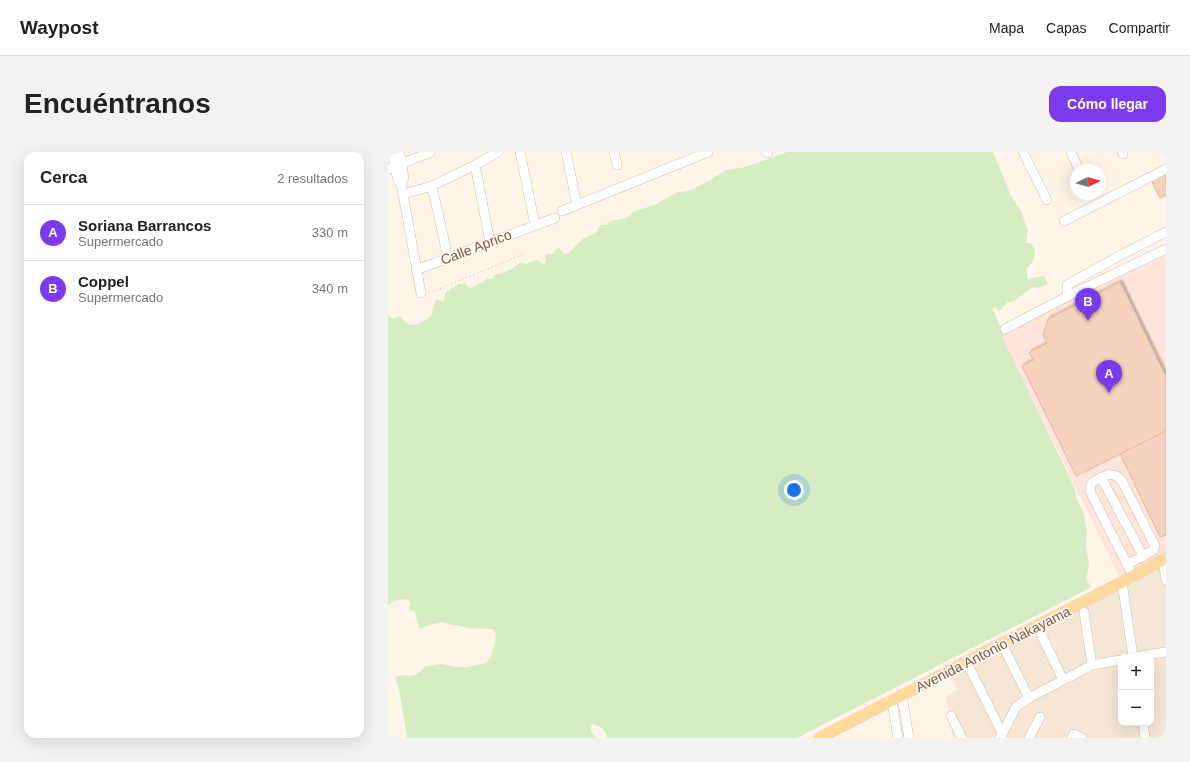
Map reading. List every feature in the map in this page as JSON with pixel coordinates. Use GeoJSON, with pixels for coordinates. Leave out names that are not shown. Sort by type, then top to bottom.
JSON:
{"type":"FeatureCollection","features":[{"type":"Feature","properties":{"kind":"main road","name":"Avenida Antonio Nakayama"},"geometry":{"type":"LineString","coordinates":[[819,738],[1165,559]]}},
{"type":"Feature","properties":{"kind":"street"},"geometry":{"type":"LineString","coordinates":[[421,293],[401,184],[398,181],[396,160],[431,152]]}},
{"type":"Feature","properties":{"kind":"street"},"geometry":{"type":"LineString","coordinates":[[403,194],[432,186],[498,152]]}},
{"type":"Feature","properties":{"kind":"street"},"geometry":{"type":"LineString","coordinates":[[520,152],[535,225]]}},
{"type":"Feature","properties":{"kind":"street"},"geometry":{"type":"LineString","coordinates":[[566,152],[577,205]]}},
{"type":"Feature","properties":{"kind":"street"},"geometry":{"type":"LineString","coordinates":[[614,152],[617,165]]}},
{"type":"Feature","properties":{"kind":"street"},"geometry":{"type":"LineString","coordinates":[[562,211],[708,152]]}},
{"type":"Feature","properties":{"kind":"street"},"geometry":{"type":"LineString","coordinates":[[1023,152],[1047,200]]}},
{"type":"Feature","properties":{"kind":"street"},"geometry":{"type":"LineString","coordinates":[[1071,152],[1076,164]]}},
{"type":"Feature","properties":{"kind":"street"},"geometry":{"type":"LineString","coordinates":[[475,165],[490,242]]}},
{"type":"Feature","properties":{"kind":"street"},"geometry":{"type":"LineString","coordinates":[[1064,221],[1166,169]]}},
{"type":"Feature","properties":{"kind":"street"},"geometry":{"type":"LineString","coordinates":[[432,186],[448,258]]}},
{"type":"Feature","properties":{"kind":"street","name":"Calle Aprico"},"geometry":{"type":"LineString","coordinates":[[416,270],[554,218]]}},
{"type":"Feature","properties":{"kind":"street"},"geometry":{"type":"LineString","coordinates":[[1072,294],[1067,292],[1067,285],[1166,232]]}},
{"type":"Feature","properties":{"kind":"street"},"geometry":{"type":"LineString","coordinates":[[1005,328],[1166,249]]}},
{"type":"Feature","properties":{"kind":"street"},"geometry":{"type":"LineString","coordinates":[[1128,564],[1154,550],[1155,546],[1125,488],[1117,476],[1109,474],[1101,477],[1091,484],[1090,491],[1133,576]]}},
{"type":"Feature","properties":{"kind":"street"},"geometry":{"type":"LineString","coordinates":[[1101,477],[1143,556]]}},
{"type":"Feature","properties":{"kind":"street"},"geometry":{"type":"LineString","coordinates":[[1165,559],[1166,580]]}},
{"type":"Feature","properties":{"kind":"street"},"geometry":{"type":"LineString","coordinates":[[1122,582],[1134,654]]}},
{"type":"Feature","properties":{"kind":"street"},"geometry":{"type":"LineString","coordinates":[[1084,612],[1092,665]]}},
{"type":"Feature","properties":{"kind":"street"},"geometry":{"type":"LineString","coordinates":[[1040,632],[1063,680]]}},
{"type":"Feature","properties":{"kind":"street"},"geometry":{"type":"LineString","coordinates":[[1005,650],[1029,698]]}},
{"type":"Feature","properties":{"kind":"street"},"geometry":{"type":"LineString","coordinates":[[1153,654],[1166,652]]}},
{"type":"Feature","properties":{"kind":"street"},"geometry":{"type":"LineString","coordinates":[[1001,736],[1016,707],[1029,698],[1092,665],[1118,661]]}},
{"type":"Feature","properties":{"kind":"street"},"geometry":{"type":"LineString","coordinates":[[970,669],[1001,736]]}},
{"type":"Feature","properties":{"kind":"street"},"geometry":{"type":"LineString","coordinates":[[902,696],[909,738]]}},
{"type":"Feature","properties":{"kind":"street"},"geometry":{"type":"LineString","coordinates":[[892,701],[898,738]]}},
{"type":"Feature","properties":{"kind":"street"},"geometry":{"type":"LineString","coordinates":[[951,716],[962,738]]}},
{"type":"Feature","properties":{"kind":"street"},"geometry":{"type":"LineString","coordinates":[[1029,738],[1040,717]]}},
{"type":"Feature","properties":{"kind":"street"},"geometry":{"type":"LineString","coordinates":[[1143,726],[1145,738]]}},
{"type":"Feature","properties":{"kind":"path"},"geometry":{"type":"LineString","coordinates":[[421,293],[428,293],[524,254]]}},
{"type":"Feature","properties":{"kind":"shaded area"},"geometry":{"type":"Polygon","coordinates":[[[1166,249],[1166,560],[1122,582],[999,331],[1166,249]]]}},
{"type":"Feature","properties":{"kind":"shaded area"},"geometry":{"type":"Polygon","coordinates":[[[1166,555],[1166,738],[953,738],[946,697],[957,689],[944,665],[1166,555]]]}},
{"type":"Feature","properties":{"kind":"green space"},"geometry":{"type":"Polygon","coordinates":[[[787,152],[993,152],[1011,196],[1021,211],[1028,230],[1026,243],[1031,243],[1034,249],[1035,256],[1027,268],[1027,279],[1044,276],[1047,284],[1042,287],[1031,288],[1014,301],[1008,302],[1002,310],[999,311],[995,307],[993,310],[1003,332],[1003,338],[1074,487],[1076,497],[1084,514],[1089,565],[1086,579],[1091,586],[1090,588],[797,738],[607,738],[606,732],[598,726],[592,724],[591,732],[596,738],[407,738],[400,695],[395,677],[417,674],[425,666],[442,664],[456,667],[467,667],[486,663],[490,658],[495,644],[496,635],[494,630],[491,629],[468,628],[442,622],[429,625],[421,629],[419,628],[415,612],[413,610],[410,611],[409,608],[411,603],[409,600],[398,600],[388,605],[388,313],[390,318],[400,316],[407,323],[415,325],[431,316],[437,299],[444,302],[445,293],[457,285],[465,283],[471,288],[485,281],[486,278],[492,279],[495,275],[510,270],[521,262],[527,264],[537,260],[544,264],[546,262],[545,256],[547,254],[553,254],[556,249],[559,248],[565,254],[568,253],[582,239],[596,233],[600,225],[606,225],[610,221],[626,218],[633,212],[654,205],[678,192],[687,191],[703,184],[726,170],[746,167],[787,152]]]}},
{"type":"Feature","properties":{"kind":"building"},"geometry":{"type":"Polygon","coordinates":[[[1166,173],[1166,195],[1160,198],[1151,180],[1166,173]]]}},
{"type":"Feature","properties":{"kind":"building"},"geometry":{"type":"Polygon","coordinates":[[[1120,282],[1166,377],[1166,431],[1076,476],[1022,366],[1034,360],[1029,353],[1047,343],[1043,335],[1048,319],[1120,282]]]}},
{"type":"Feature","properties":{"kind":"building"},"geometry":{"type":"Polygon","coordinates":[[[1166,431],[1166,535],[1160,537],[1120,454],[1166,431]]]}},
{"type":"Feature","properties":{"kind":"place","name":"Coppel"},"geometry":{"type":"Point","coordinates":[1088,321]}},
{"type":"Feature","properties":{"kind":"place","name":"Soriana Barrancos"},"geometry":{"type":"Point","coordinates":[1109,393]}}]}
